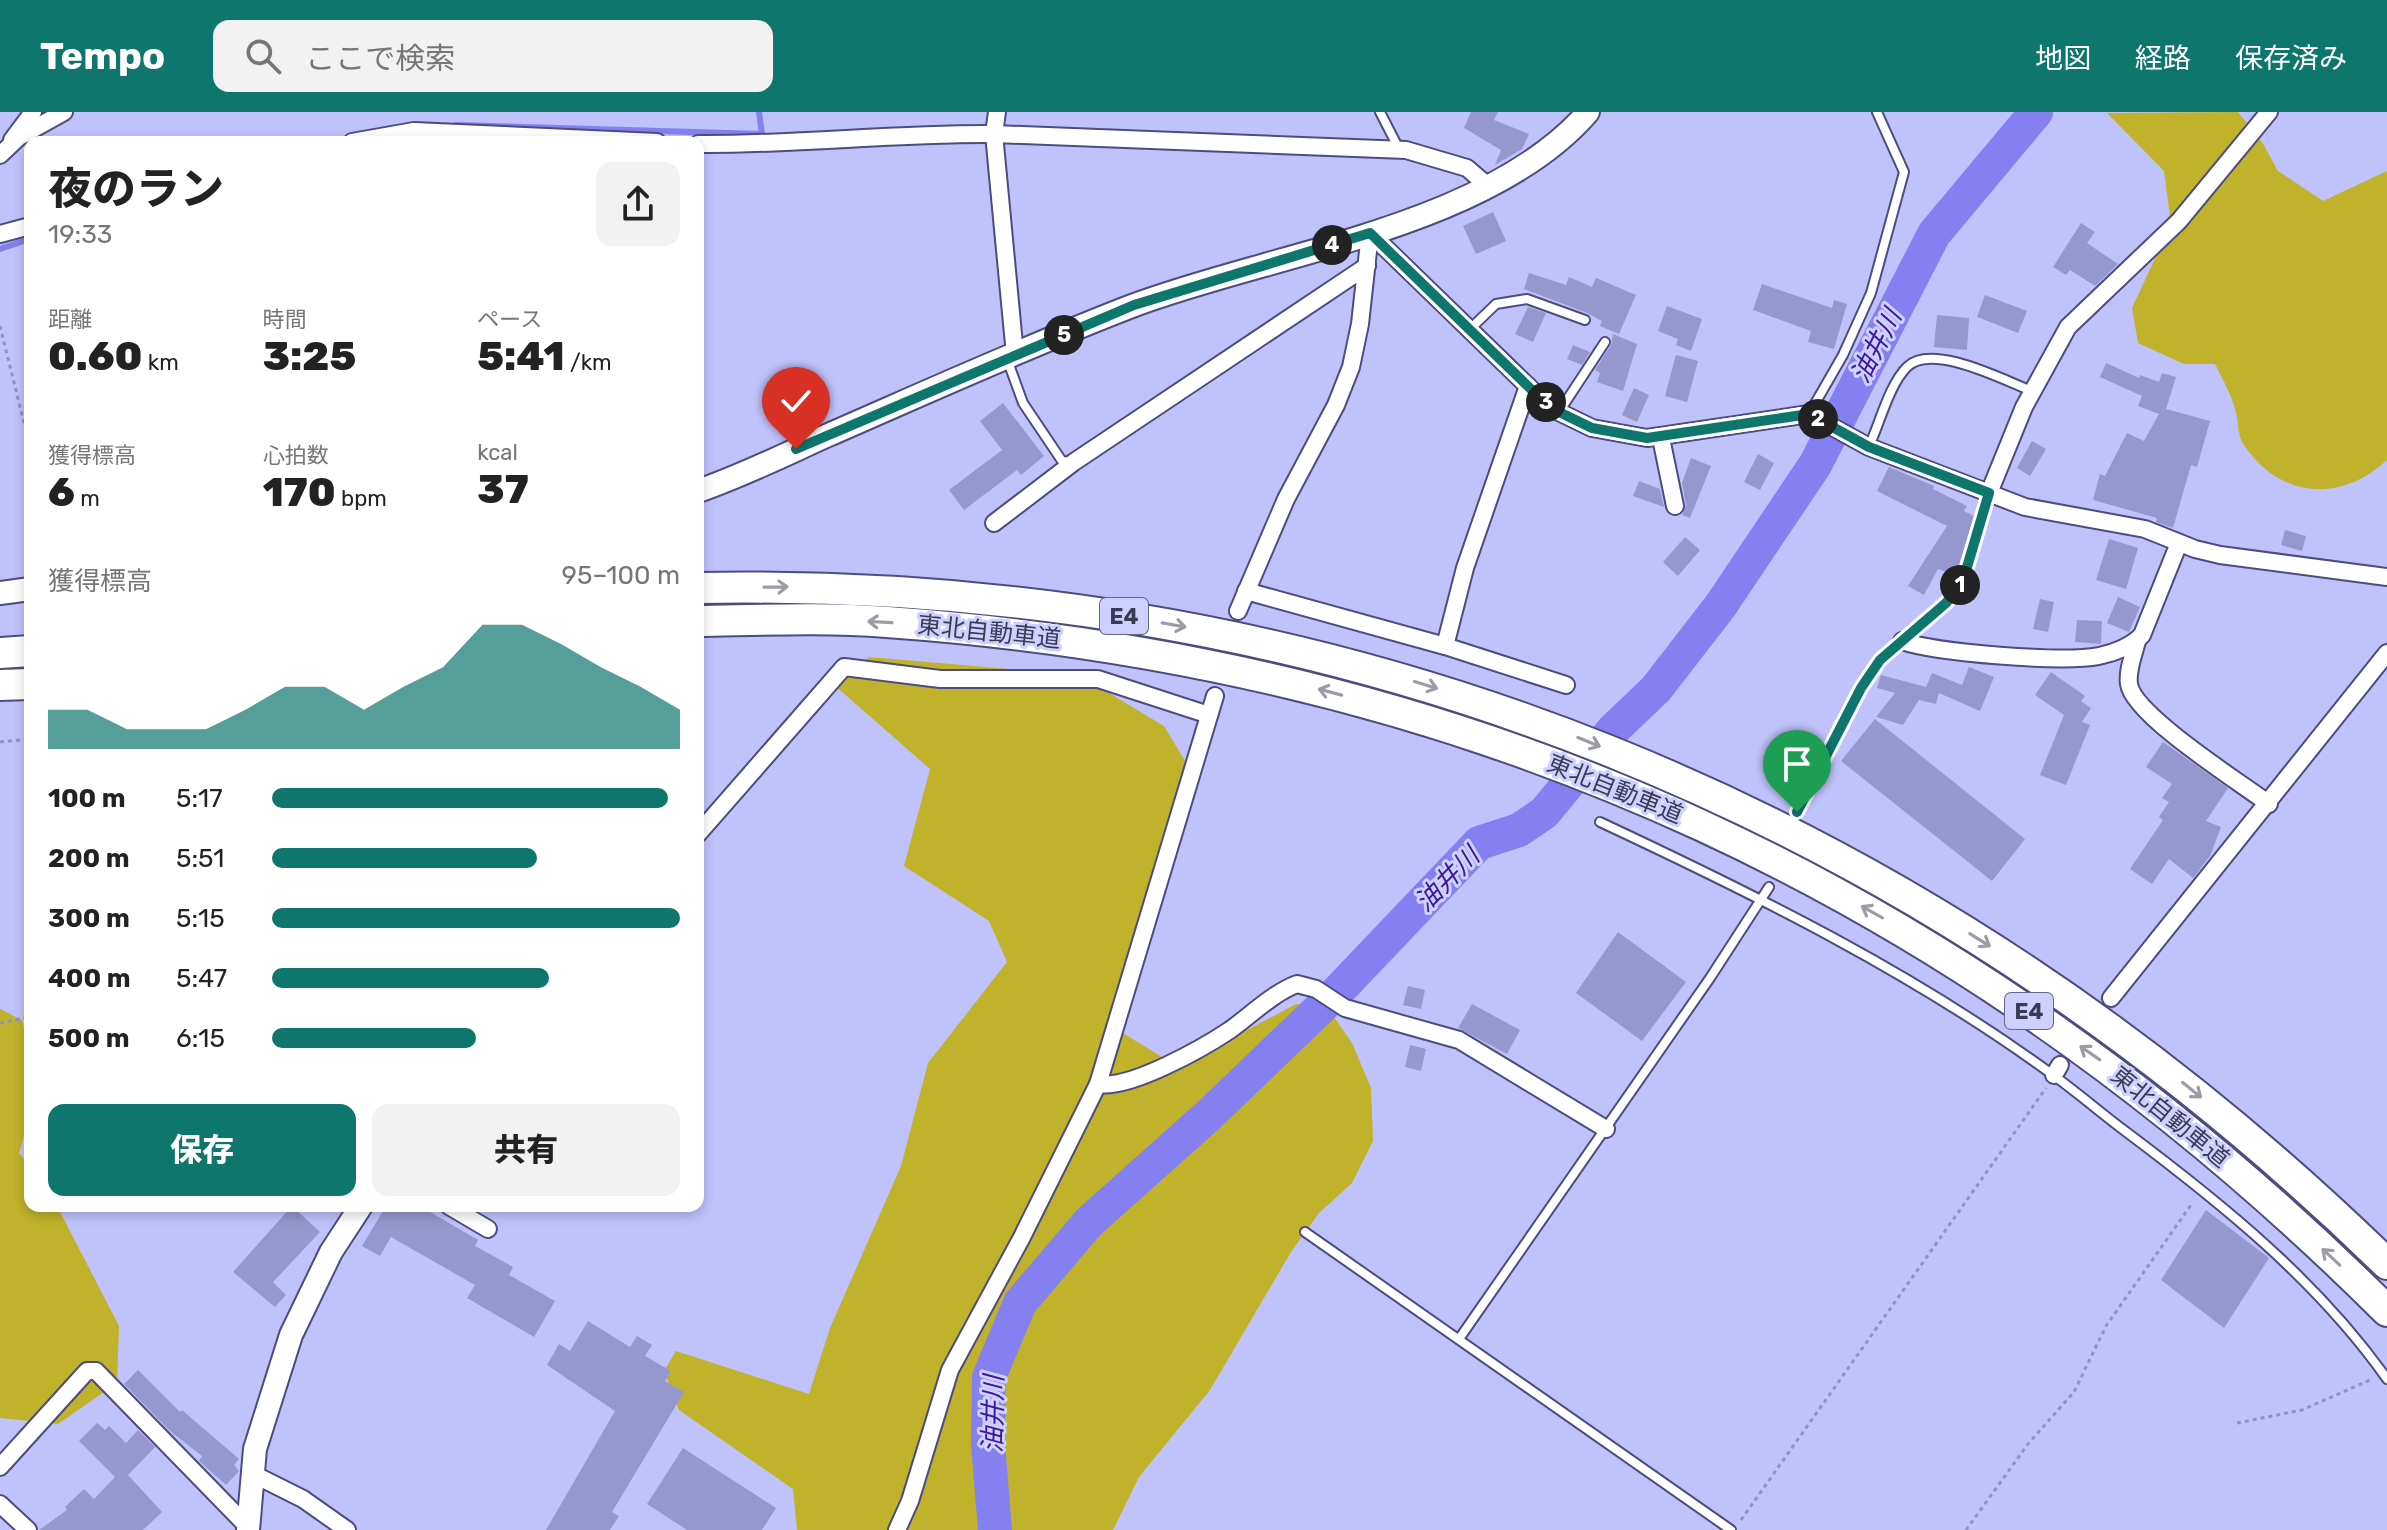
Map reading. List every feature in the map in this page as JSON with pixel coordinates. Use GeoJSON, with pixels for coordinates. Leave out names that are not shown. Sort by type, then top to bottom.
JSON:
{"type":"FeatureCollection","features":[{"type":"Feature","properties":{"kind":"highway","name":"東北自動車道"},"geometry":{"type":"LineString","coordinates":[[704,588],[882,590],[1079,609],[1248,639],[1318,656],[1416,682],[1539,721],[1715,793],[1896,887],[2012,960],[2114,1029],[2197,1093],[2387,1264]]}},
{"type":"Feature","properties":{"kind":"highway","name":"東北自動車道"},"geometry":{"type":"LineString","coordinates":[[704,621],[881,621],[1088,643],[1310,687],[1512,747],[1619,788],[1815,880],[1997,989],[2095,1056],[2177,1120],[2270,1199],[2387,1311]]}},
{"type":"Feature","properties":{"kind":"highway"},"geometry":{"type":"LineString","coordinates":[[0,653],[24,651]]}},
{"type":"Feature","properties":{"kind":"highway"},"geometry":{"type":"LineString","coordinates":[[0,685],[24,684]]}},
{"type":"Feature","properties":{"kind":"street"},"geometry":{"type":"LineString","coordinates":[[3,152],[22,122],[33,112]]}},
{"type":"Feature","properties":{"kind":"street"},"geometry":{"type":"LineString","coordinates":[[27,136],[64,112]]}},
{"type":"Feature","properties":{"kind":"street"},"geometry":{"type":"LineString","coordinates":[[997,112],[994,134],[1011,357]]}},
{"type":"Feature","properties":{"kind":"street"},"geometry":{"type":"LineString","coordinates":[[704,488],[1134,305],[1370,233],[1488,186],[1530,163],[1559,141],[1588,112]]}},
{"type":"Feature","properties":{"kind":"street"},"geometry":{"type":"LineString","coordinates":[[1989,493],[2032,391],[2068,327],[2179,221],[2269,112]]}},
{"type":"Feature","properties":{"kind":"street"},"geometry":{"type":"LineString","coordinates":[[386,136],[414,131],[489,136]]}},
{"type":"Feature","properties":{"kind":"street"},"geometry":{"type":"LineString","coordinates":[[704,144],[781,145],[930,133],[1399,150],[1467,168],[1488,186]]}},
{"type":"Feature","properties":{"kind":"street"},"geometry":{"type":"LineString","coordinates":[[3,152],[24,138]]}},
{"type":"Feature","properties":{"kind":"street"},"geometry":{"type":"LineString","coordinates":[[0,234],[24,228]]}},
{"type":"Feature","properties":{"kind":"street"},"geometry":{"type":"LineString","coordinates":[[1238,611],[1286,499],[1336,405],[1351,367],[1370,233]]}},
{"type":"Feature","properties":{"kind":"street"},"geometry":{"type":"LineString","coordinates":[[1370,233],[1528,386],[1559,412],[1592,428],[1661,438],[1809,414],[1864,444],[2025,507],[2145,529],[2220,555],[2387,577]]}},
{"type":"Feature","properties":{"kind":"street"},"geometry":{"type":"LineString","coordinates":[[994,523],[1074,462],[1367,266]]}},
{"type":"Feature","properties":{"kind":"street"},"geometry":{"type":"LineString","coordinates":[[1445,646],[1465,568],[1528,386]]}},
{"type":"Feature","properties":{"kind":"street"},"geometry":{"type":"LineString","coordinates":[[1661,438],[1675,506]]}},
{"type":"Feature","properties":{"kind":"street"},"geometry":{"type":"LineString","coordinates":[[2179,543],[2153,614],[2137,641],[2129,683],[2133,697],[2149,716],[2269,804]]}},
{"type":"Feature","properties":{"kind":"street"},"geometry":{"type":"LineString","coordinates":[[0,593],[24,590]]}},
{"type":"Feature","properties":{"kind":"street"},"geometry":{"type":"LineString","coordinates":[[1246,591],[1445,646],[1566,685]]}},
{"type":"Feature","properties":{"kind":"street"},"geometry":{"type":"LineString","coordinates":[[1902,641],[1925,649],[2067,658],[2096,657],[2137,641]]}},
{"type":"Feature","properties":{"kind":"street"},"geometry":{"type":"LineString","coordinates":[[2111,998],[2387,653]]}},
{"type":"Feature","properties":{"kind":"street"},"geometry":{"type":"LineString","coordinates":[[704,827],[844,667],[940,679],[1098,679],[1209,715]]}},
{"type":"Feature","properties":{"kind":"street"},"geometry":{"type":"LineString","coordinates":[[897,1530],[910,1501],[950,1370],[1022,1237],[1098,1084],[1215,696]]}},
{"type":"Feature","properties":{"kind":"street"},"geometry":{"type":"LineString","coordinates":[[1098,1084],[1111,1087],[1153,1071],[1225,1033],[1297,984],[1316,989],[1345,1008],[1459,1040],[1606,1129]]}},
{"type":"Feature","properties":{"kind":"street"},"geometry":{"type":"LineString","coordinates":[[248,1528],[255,1449],[291,1335],[331,1252],[357,1212]]}},
{"type":"Feature","properties":{"kind":"street"},"geometry":{"type":"LineString","coordinates":[[459,1212],[488,1229]]}},
{"type":"Feature","properties":{"kind":"street"},"geometry":{"type":"LineString","coordinates":[[0,1467],[87,1371],[96,1371],[248,1528]]}},
{"type":"Feature","properties":{"kind":"street"},"geometry":{"type":"LineString","coordinates":[[253,1474],[303,1499],[347,1530]]}},
{"type":"Feature","properties":{"kind":"street"},"geometry":{"type":"LineString","coordinates":[[0,1504],[28,1530]]}},
{"type":"Feature","properties":{"kind":"lane"},"geometry":{"type":"LineString","coordinates":[[1380,112],[1399,150]]}},
{"type":"Feature","properties":{"kind":"lane"},"geometry":{"type":"LineString","coordinates":[[1809,414],[1843,355],[1871,293],[1904,172],[1877,112]]}},
{"type":"Feature","properties":{"kind":"lane"},"geometry":{"type":"LineString","coordinates":[[1468,330],[1496,304],[1527,299],[1585,320]]}},
{"type":"Feature","properties":{"kind":"lane"},"geometry":{"type":"LineString","coordinates":[[1559,412],[1605,342]]}},
{"type":"Feature","properties":{"kind":"lane"},"geometry":{"type":"LineString","coordinates":[[1011,357],[1023,403],[1062,461],[1074,462]]}},
{"type":"Feature","properties":{"kind":"lane"},"geometry":{"type":"LineString","coordinates":[[1864,444],[1900,377],[1909,365],[1919,361],[1948,359],[2032,391]]}},
{"type":"Feature","properties":{"kind":"lane"},"geometry":{"type":"LineString","coordinates":[[1797,812],[1861,688],[1880,660],[1946,603],[1962,584],[1989,493]]}},
{"type":"Feature","properties":{"kind":"lane"},"geometry":{"type":"LineString","coordinates":[[1600,822],[1762,901],[2057,1070],[2201,1188],[2329,1307],[2385,1377]]}},
{"type":"Feature","properties":{"kind":"lane"},"geometry":{"type":"LineString","coordinates":[[1459,1339],[1606,1129],[1769,887]]}},
{"type":"Feature","properties":{"kind":"lane"},"geometry":{"type":"LineString","coordinates":[[1305,1232],[1733,1530]]}},
{"type":"Feature","properties":{"kind":"path"},"geometry":{"type":"LineString","coordinates":[[0,326],[24,423]]}},
{"type":"Feature","properties":{"kind":"path"},"geometry":{"type":"LineString","coordinates":[[0,742],[24,740]]}},
{"type":"Feature","properties":{"kind":"path"},"geometry":{"type":"LineString","coordinates":[[0,1023],[24,1018]]}},
{"type":"Feature","properties":{"kind":"path"},"geometry":{"type":"LineString","coordinates":[[1733,1530],[2057,1070]]}},
{"type":"Feature","properties":{"kind":"path"},"geometry":{"type":"LineString","coordinates":[[1966,1530],[2028,1444],[2074,1392],[2106,1326],[2201,1188]]}},
{"type":"Feature","properties":{"kind":"path"},"geometry":{"type":"LineString","coordinates":[[2237,1423],[2302,1410],[2385,1377]]}},
{"type":"Feature","properties":{"kind":"shaded area"},"geometry":{"type":"Polygon","coordinates":[[[2238,112],[2262,142],[2278,171],[2323,201],[2387,171],[2387,460],[2350,483],[2312,489],[2293,485],[2275,476],[2259,463],[2242,441],[2233,403],[2215,364],[2184,364],[2138,343],[2132,308],[2171,224],[2164,171],[2107,113],[2238,112]]]}},
{"type":"Feature","properties":{"kind":"shaded area"},"geometry":{"type":"Polygon","coordinates":[[[869,657],[1079,675],[1164,726],[1194,776],[1110,1025],[1178,1067],[1296,1004],[1319,1007],[1334,1017],[1352,1043],[1371,1088],[1373,1141],[1352,1183],[1319,1213],[1291,1252],[1210,1390],[1139,1477],[1113,1530],[797,1530],[793,1489],[679,1410],[664,1371],[676,1351],[809,1394],[830,1328],[901,1166],[928,1063],[1007,962],[989,921],[904,866],[930,769],[833,684],[869,657]]]}},
{"type":"Feature","properties":{"kind":"shaded area"},"geometry":{"type":"Polygon","coordinates":[[[0,1009],[22,1020],[24,1031],[24,1136],[19,1153],[24,1160],[24,1212],[60,1212],[119,1326],[117,1383],[58,1424],[0,1418],[0,1009]]]}},
{"type":"Feature","properties":{"kind":"building"},"geometry":{"type":"Polygon","coordinates":[[[1471,112],[1498,112],[1494,120],[1529,134],[1522,149],[1495,165],[1501,150],[1464,128],[1471,112]]]}},
{"type":"Feature","properties":{"kind":"building"},"geometry":{"type":"Polygon","coordinates":[[[1493,212],[1506,241],[1476,254],[1463,226],[1493,212]]]}},
{"type":"Feature","properties":{"kind":"building"},"geometry":{"type":"Polygon","coordinates":[[[2081,223],[2095,232],[2087,243],[2118,264],[2095,286],[2070,270],[2066,275],[2053,267],[2081,223]]]}},
{"type":"Feature","properties":{"kind":"building"},"geometry":{"type":"Polygon","coordinates":[[[1529,273],[1566,285],[1569,277],[1592,287],[1596,278],[1636,295],[1619,334],[1600,326],[1602,321],[1587,313],[1524,289],[1529,273]]]}},
{"type":"Feature","properties":{"kind":"building"},"geometry":{"type":"Polygon","coordinates":[[[1762,284],[1832,308],[1834,300],[1847,304],[1834,349],[1808,342],[1811,331],[1753,310],[1762,284]]]}},
{"type":"Feature","properties":{"kind":"building"},"geometry":{"type":"Polygon","coordinates":[[[1985,295],[2027,311],[2018,333],[1977,317],[1985,295]]]}},
{"type":"Feature","properties":{"kind":"building"},"geometry":{"type":"Polygon","coordinates":[[[1667,306],[1702,319],[1691,351],[1676,345],[1678,339],[1658,331],[1667,306]]]}},
{"type":"Feature","properties":{"kind":"building"},"geometry":{"type":"Polygon","coordinates":[[[1528,307],[1546,313],[1533,342],[1515,334],[1528,307]]]}},
{"type":"Feature","properties":{"kind":"building"},"geometry":{"type":"Polygon","coordinates":[[[1937,315],[1969,318],[1967,350],[1934,347],[1937,315]]]}},
{"type":"Feature","properties":{"kind":"building"},"geometry":{"type":"Polygon","coordinates":[[[1613,334],[1637,344],[1623,391],[1597,382],[1600,373],[1595,370],[1611,345],[1613,334]]]}},
{"type":"Feature","properties":{"kind":"building"},"geometry":{"type":"Polygon","coordinates":[[[1573,345],[1590,352],[1582,365],[1567,359],[1573,345]]]}},
{"type":"Feature","properties":{"kind":"building"},"geometry":{"type":"Polygon","coordinates":[[[1676,355],[1698,361],[1687,402],[1665,396],[1676,355]]]}},
{"type":"Feature","properties":{"kind":"building"},"geometry":{"type":"Polygon","coordinates":[[[2106,363],[2139,378],[2140,375],[2159,382],[2162,373],[2176,377],[2166,409],[2210,421],[2197,467],[2191,465],[2173,528],[2156,522],[2157,518],[2093,500],[2100,474],[2105,476],[2127,433],[2144,441],[2159,414],[2138,406],[2142,396],[2100,377],[2106,363]]]}},
{"type":"Feature","properties":{"kind":"building"},"geometry":{"type":"Polygon","coordinates":[[[1634,388],[1649,395],[1637,422],[1622,415],[1634,388]]]}},
{"type":"Feature","properties":{"kind":"building"},"geometry":{"type":"Polygon","coordinates":[[[1003,403],[1044,456],[1021,475],[1017,470],[964,510],[949,490],[1002,450],[980,421],[1003,403]]]}},
{"type":"Feature","properties":{"kind":"building"},"geometry":{"type":"Polygon","coordinates":[[[2032,441],[2046,449],[2030,476],[2017,468],[2032,441]]]}},
{"type":"Feature","properties":{"kind":"building"},"geometry":{"type":"Polygon","coordinates":[[[1758,454],[1774,463],[1760,490],[1744,482],[1758,454]]]}},
{"type":"Feature","properties":{"kind":"building"},"geometry":{"type":"Polygon","coordinates":[[[1691,458],[1711,466],[1690,518],[1682,515],[1686,505],[1682,483],[1691,458]]]}},
{"type":"Feature","properties":{"kind":"building"},"geometry":{"type":"Polygon","coordinates":[[[1889,467],[1934,486],[1933,489],[1967,506],[1964,511],[1974,516],[1956,575],[1938,569],[1924,595],[1908,586],[1947,526],[1877,491],[1889,467]]]}},
{"type":"Feature","properties":{"kind":"building"},"geometry":{"type":"Polygon","coordinates":[[[1639,481],[1660,489],[1664,507],[1633,496],[1639,481]]]}},
{"type":"Feature","properties":{"kind":"building"},"geometry":{"type":"Polygon","coordinates":[[[2285,530],[2306,536],[2302,551],[2281,545],[2285,530]]]}},
{"type":"Feature","properties":{"kind":"building"},"geometry":{"type":"Polygon","coordinates":[[[1685,537],[1700,550],[1678,576],[1663,562],[1685,537]]]}},
{"type":"Feature","properties":{"kind":"building"},"geometry":{"type":"Polygon","coordinates":[[[2109,539],[2138,548],[2126,589],[2096,580],[2109,539]]]}},
{"type":"Feature","properties":{"kind":"building"},"geometry":{"type":"Polygon","coordinates":[[[2118,597],[2140,607],[2129,632],[2107,623],[2118,597]]]}},
{"type":"Feature","properties":{"kind":"building"},"geometry":{"type":"Polygon","coordinates":[[[2040,599],[2054,602],[2048,632],[2033,629],[2040,599]]]}},
{"type":"Feature","properties":{"kind":"building"},"geometry":{"type":"Polygon","coordinates":[[[2077,620],[2102,621],[2101,644],[2075,642],[2077,620]]]}},
{"type":"Feature","properties":{"kind":"building"},"geometry":{"type":"Polygon","coordinates":[[[1969,667],[1994,677],[1980,711],[1939,693],[1936,704],[1919,700],[1903,725],[1876,717],[1895,693],[1877,688],[1881,675],[1926,687],[1932,673],[1962,685],[1969,667]]]}},
{"type":"Feature","properties":{"kind":"building"},"geometry":{"type":"Polygon","coordinates":[[[2051,672],[2085,696],[2081,701],[2091,708],[2082,722],[2090,725],[2066,785],[2040,775],[2064,715],[2035,695],[2051,672]]]}},
{"type":"Feature","properties":{"kind":"building"},"geometry":{"type":"Polygon","coordinates":[[[1875,719],[2025,839],[1992,881],[1841,761],[1875,719]]]}},
{"type":"Feature","properties":{"kind":"building"},"geometry":{"type":"Polygon","coordinates":[[[2163,742],[2228,788],[2206,821],[2221,827],[2210,856],[2193,878],[2169,859],[2152,884],[2130,869],[2163,820],[2159,817],[2169,802],[2162,798],[2172,784],[2146,767],[2163,742]]]}},
{"type":"Feature","properties":{"kind":"building"},"geometry":{"type":"Polygon","coordinates":[[[1618,932],[1686,982],[1642,1041],[1576,993],[1618,932]]]}},
{"type":"Feature","properties":{"kind":"building"},"geometry":{"type":"Polygon","coordinates":[[[1408,986],[1425,990],[1421,1009],[1403,1005],[1408,986]]]}},
{"type":"Feature","properties":{"kind":"building"},"geometry":{"type":"Polygon","coordinates":[[[1472,1004],[1520,1030],[1507,1054],[1458,1028],[1472,1004]]]}},
{"type":"Feature","properties":{"kind":"building"},"geometry":{"type":"Polygon","coordinates":[[[1410,1045],[1426,1049],[1421,1071],[1405,1067],[1410,1045]]]}},
{"type":"Feature","properties":{"kind":"building"},"geometry":{"type":"Polygon","coordinates":[[[2206,1210],[2269,1258],[2224,1328],[2161,1280],[2206,1210]]]}},
{"type":"Feature","properties":{"kind":"building"},"geometry":{"type":"Polygon","coordinates":[[[287,1212],[298,1212],[320,1232],[273,1282],[286,1295],[275,1307],[233,1272],[287,1212]]]}},
{"type":"Feature","properties":{"kind":"building"},"geometry":{"type":"Polygon","coordinates":[[[382,1212],[430,1212],[478,1240],[475,1246],[513,1267],[509,1275],[555,1301],[534,1337],[467,1298],[475,1285],[391,1237],[380,1256],[362,1246],[382,1212]]]}},
{"type":"Feature","properties":{"kind":"building"},"geometry":{"type":"Polygon","coordinates":[[[588,1321],[630,1347],[637,1336],[652,1345],[645,1356],[671,1371],[665,1381],[684,1392],[612,1512],[619,1516],[610,1530],[546,1530],[615,1411],[547,1365],[559,1344],[570,1351],[588,1321]]]}},
{"type":"Feature","properties":{"kind":"building"},"geometry":{"type":"Polygon","coordinates":[[[138,1370],[180,1412],[182,1410],[239,1459],[234,1465],[239,1471],[226,1485],[199,1461],[202,1456],[170,1431],[124,1384],[138,1370]]]}},
{"type":"Feature","properties":{"kind":"building"},"geometry":{"type":"Polygon","coordinates":[[[97,1423],[105,1430],[109,1426],[126,1443],[138,1430],[155,1447],[128,1475],[162,1512],[143,1530],[39,1530],[67,1510],[65,1507],[84,1489],[94,1499],[115,1477],[79,1441],[97,1423]]]}},
{"type":"Feature","properties":{"kind":"building"},"geometry":{"type":"Polygon","coordinates":[[[683,1448],[776,1508],[762,1530],[687,1530],[647,1504],[683,1448]]]}},
{"type":"Feature","properties":{"kind":"waterway"},"geometry":{"type":"LineString","coordinates":[[456,125],[762,134],[759,112]]}},
{"type":"Feature","properties":{"kind":"waterway","name":"油井川"},"geometry":{"type":"LineString","coordinates":[[995,1530],[988,1444],[989,1377],[1020,1303],[1089,1222],[1210,1114],[1337,992],[1479,843],[1519,830],[1544,813],[1613,730],[1656,689],[1721,605],[1815,465],[1934,234],[2036,112]]}},
{"type":"Feature","properties":{"kind":"waterway"},"geometry":{"type":"LineString","coordinates":[[0,249],[24,241]]}},
{"type":"Feature","properties":{"kind":"tunnel"},"geometry":{"type":"LineString","coordinates":[[2060,1065],[2111,998]]}},
{"type":"Feature","properties":{"kind":"route"},"geometry":{"type":"LineString","coordinates":[[796,449],[1134,305],[1370,233],[1536,394],[1559,412],[1592,428],[1661,438],[1809,414],[1869,447],[1989,493],[1962,584],[1946,603],[1880,660],[1861,688],[1797,812]]}}]}
